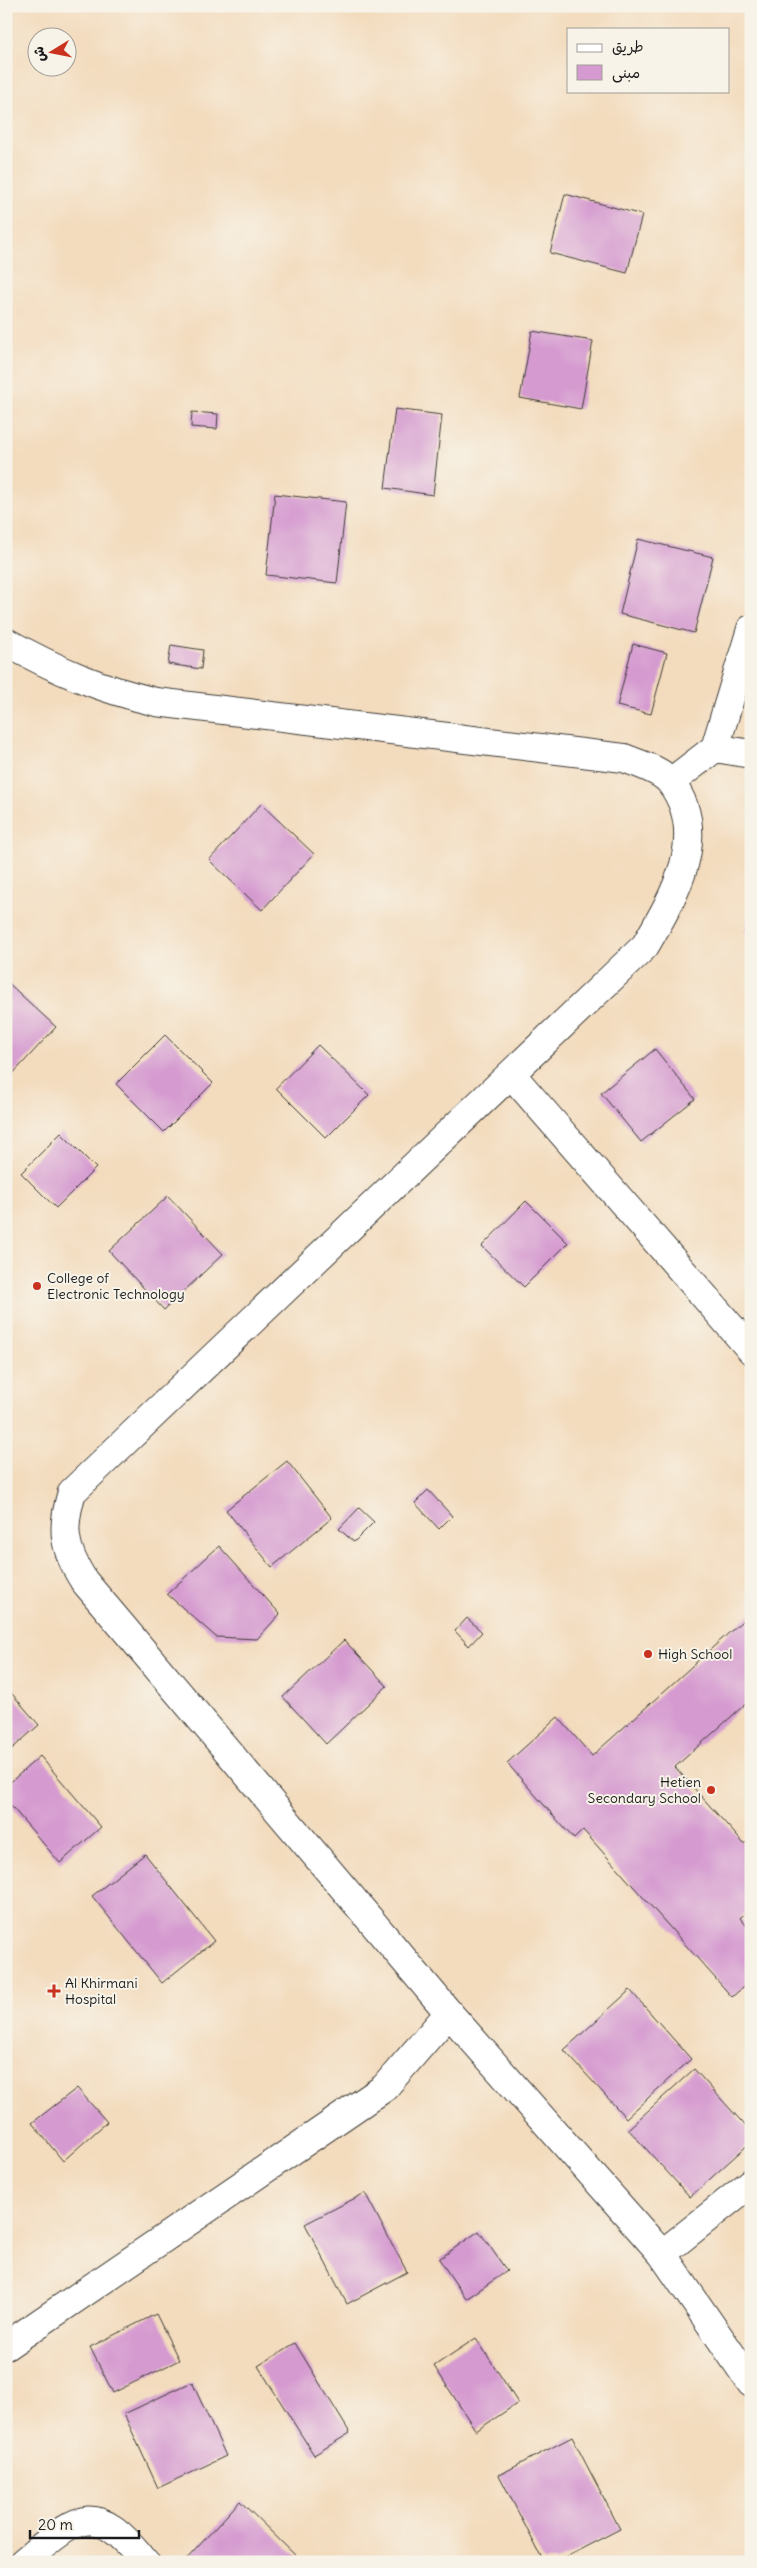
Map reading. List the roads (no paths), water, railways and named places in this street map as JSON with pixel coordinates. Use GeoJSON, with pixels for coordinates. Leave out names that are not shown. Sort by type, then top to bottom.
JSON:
{"type":"FeatureCollection","features":[{"type":"Feature","properties":{"kind":"street"},"geometry":{"type":"LineString","coordinates":[[671,782],[715,748],[751,629]]}},
{"type":"Feature","properties":{"kind":"street"},"geometry":{"type":"LineString","coordinates":[[6,642],[43,663],[87,682],[156,702],[624,758],[647,766],[671,782],[684,808],[689,837],[683,874],[665,912],[645,946],[72,1492],[65,1516],[65,1541],[71,1561],[84,1580],[449,2013],[662,2254],[751,2383]]}},
{"type":"Feature","properties":{"kind":"street"},"geometry":{"type":"LineString","coordinates":[[715,748],[751,754]]}},
{"type":"Feature","properties":{"kind":"street"},"geometry":{"type":"LineString","coordinates":[[511,1074],[751,1350]]}},
{"type":"Feature","properties":{"kind":"street"},"geometry":{"type":"LineString","coordinates":[[6,2346],[384,2088],[449,2013]]}},
{"type":"Feature","properties":{"kind":"street"},"geometry":{"type":"LineString","coordinates":[[662,2254],[751,2183]]}},
{"type":"Feature","properties":{"kind":"street"},"geometry":{"type":"LineString","coordinates":[[23,2562],[66,2527],[84,2519],[109,2525],[129,2543],[144,2562]]}},
{"type":"Feature","properties":{"kind":"place","name":"College of Electronic Technology"},"geometry":{"type":"Point","coordinates":[37,1286]}},
{"type":"Feature","properties":{"kind":"place","name":"High School"},"geometry":{"type":"Point","coordinates":[648,1654]}},
{"type":"Feature","properties":{"kind":"place","name":"Hetien Secondary School"},"geometry":{"type":"Point","coordinates":[711,1790]}},
{"type":"Feature","properties":{"kind":"place","name":"Al Khirmani Hospital"},"geometry":{"type":"Point","coordinates":[54,1991]}}]}
